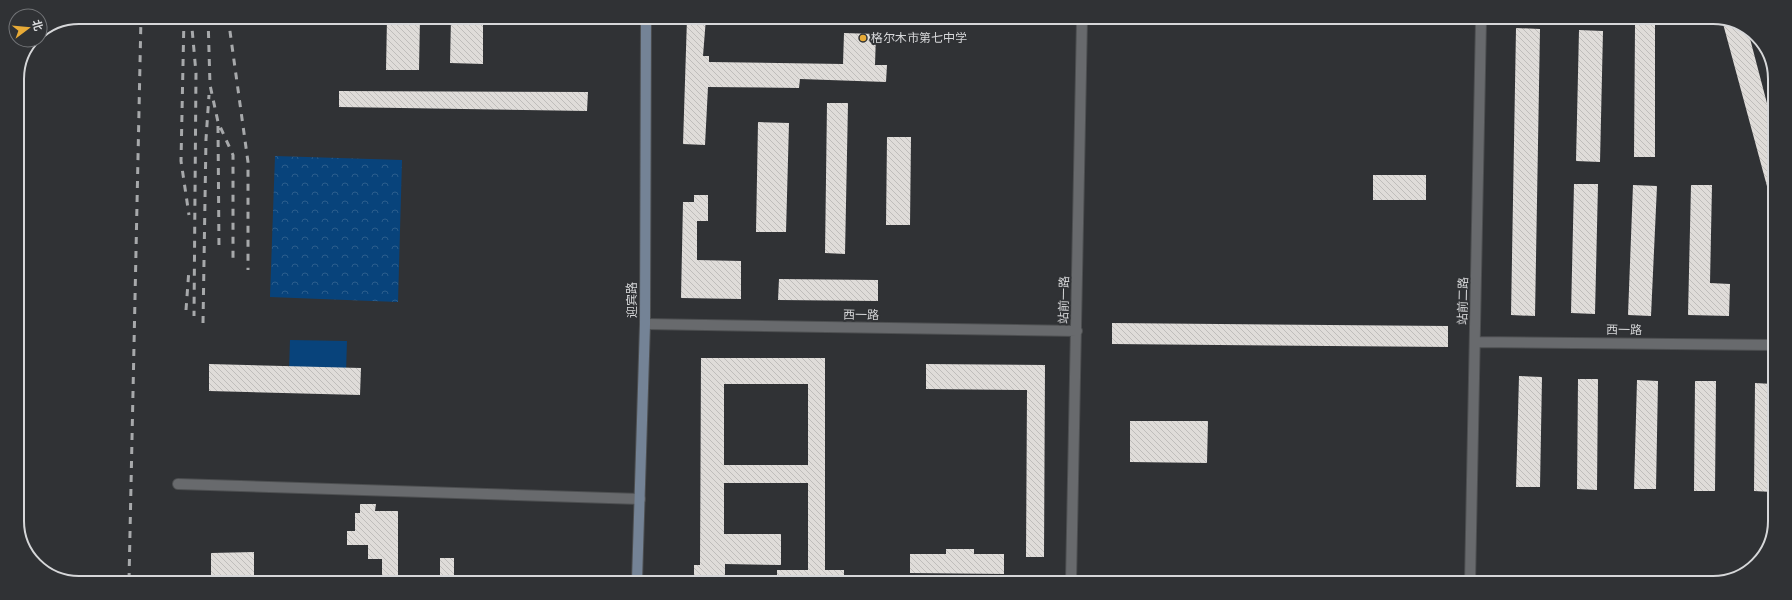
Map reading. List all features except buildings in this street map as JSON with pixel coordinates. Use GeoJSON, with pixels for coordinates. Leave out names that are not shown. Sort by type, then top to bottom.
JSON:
{"type":"FeatureCollection","features":[{"type":"Feature","properties":{"kind":"main road","name":"迎宾路"},"geometry":{"type":"LineString","coordinates":[[637,576],[645,324],[646,24]]}},
{"type":"Feature","properties":{"kind":"street","name":"站前一路"},"geometry":{"type":"LineString","coordinates":[[1071,576],[1082,24]]}},
{"type":"Feature","properties":{"kind":"street","name":"站前二路"},"geometry":{"type":"LineString","coordinates":[[1470,576],[1481,24]]}},
{"type":"Feature","properties":{"kind":"street","name":"西一路"},"geometry":{"type":"LineString","coordinates":[[645,324],[1077,331]]}},
{"type":"Feature","properties":{"kind":"street","name":"西一路"},"geometry":{"type":"LineString","coordinates":[[1475,342],[1768,345]]}},
{"type":"Feature","properties":{"kind":"street"},"geometry":{"type":"LineString","coordinates":[[178,484],[640,498]]}},
{"type":"Feature","properties":{"kind":"green space"},"geometry":{"type":"Polygon","coordinates":[[[275,156],[402,160],[398,302],[270,297],[275,156]]]}},
{"type":"Feature","properties":{"kind":"green space"},"geometry":{"type":"Polygon","coordinates":[[[290,340],[347,341],[346,372],[289,371],[290,340]]]}},
{"type":"Feature","properties":{"kind":"railway"},"geometry":{"type":"LineString","coordinates":[[129,576],[141,24]]}},
{"type":"Feature","properties":{"kind":"railway"},"geometry":{"type":"LineString","coordinates":[[184,24],[181,161],[189,215]]}},
{"type":"Feature","properties":{"kind":"railway"},"geometry":{"type":"LineString","coordinates":[[192,24],[196,73],[194,316]]}},
{"type":"Feature","properties":{"kind":"railway"},"geometry":{"type":"LineString","coordinates":[[208,24],[210,85],[218,122],[233,155],[233,260]]}},
{"type":"Feature","properties":{"kind":"railway"},"geometry":{"type":"LineString","coordinates":[[229,24],[248,162],[248,270]]}},
{"type":"Feature","properties":{"kind":"railway"},"geometry":{"type":"LineString","coordinates":[[203,323],[206,139],[209,95]]}},
{"type":"Feature","properties":{"kind":"railway"},"geometry":{"type":"LineString","coordinates":[[218,126],[219,249]]}},
{"type":"Feature","properties":{"kind":"railway"},"geometry":{"type":"LineString","coordinates":[[186,310],[189,269]]}},
{"type":"Feature","properties":{"kind":"place","name":"格尔木市第七中学"},"geometry":{"type":"Point","coordinates":[863,38]}}]}
